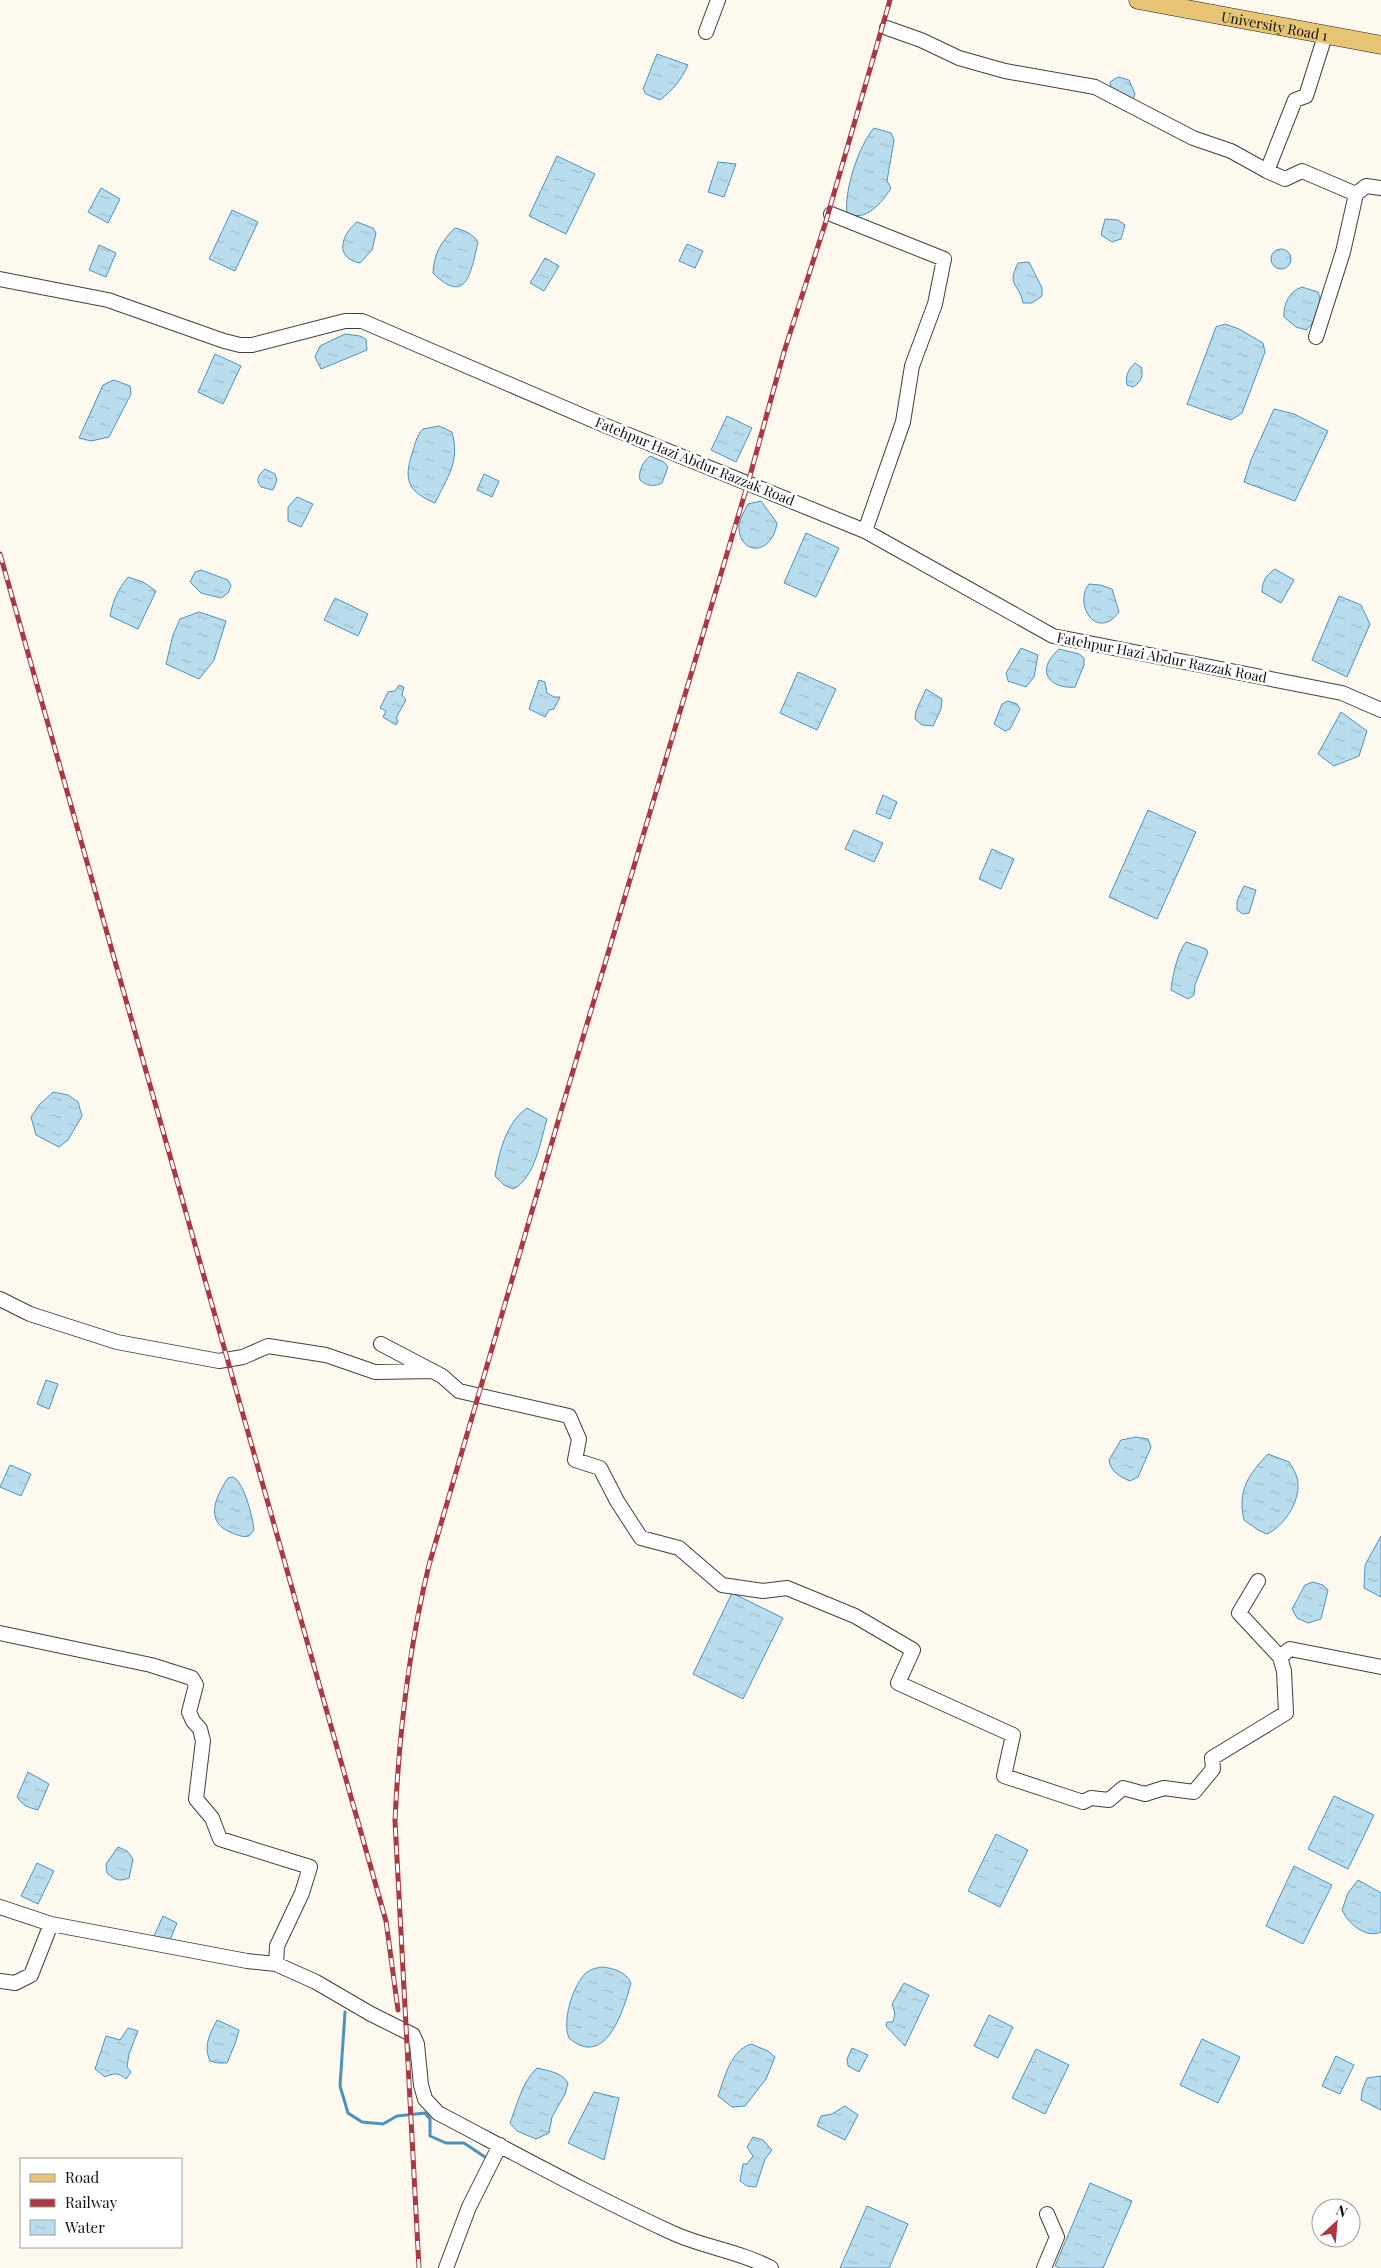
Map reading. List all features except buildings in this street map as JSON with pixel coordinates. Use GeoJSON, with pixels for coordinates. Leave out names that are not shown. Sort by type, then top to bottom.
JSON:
{"type":"FeatureCollection","features":[{"type":"Feature","properties":{"kind":"main road","name":"University Road 1"},"geometry":{"type":"LineString","coordinates":[[1138,0],[1381,45]]}},
{"type":"Feature","properties":{"kind":"street"},"geometry":{"type":"LineString","coordinates":[[706,32],[718,0]]}},
{"type":"Feature","properties":{"kind":"street"},"geometry":{"type":"LineString","coordinates":[[887,28],[922,40],[959,58],[1005,71],[1095,86],[1193,138],[1231,152],[1285,179],[1302,171],[1356,194]]}},
{"type":"Feature","properties":{"kind":"street"},"geometry":{"type":"LineString","coordinates":[[1267,171],[1295,100],[1306,96],[1325,36]]}},
{"type":"Feature","properties":{"kind":"street"},"geometry":{"type":"LineString","coordinates":[[1316,337],[1342,252],[1356,194],[1366,186],[1381,188]]}},
{"type":"Feature","properties":{"kind":"street"},"geometry":{"type":"LineString","coordinates":[[832,214],[944,259],[935,304],[912,366],[903,422],[865,531]]}},
{"type":"Feature","properties":{"kind":"street","name":"Fatehpur Hazi Abdur Razzak Road"},"geometry":{"type":"LineString","coordinates":[[0,278],[108,300],[240,345],[252,345],[345,321],[362,321],[604,425],[865,531],[1053,636],[1342,693],[1381,710]]}},
{"type":"Feature","properties":{"kind":"street"},"geometry":{"type":"LineString","coordinates":[[0,1299],[30,1314],[117,1342],[219,1361],[243,1357],[268,1346],[326,1355],[375,1372],[434,1371]]}},
{"type":"Feature","properties":{"kind":"street"},"geometry":{"type":"LineString","coordinates":[[381,1344],[434,1371],[459,1391],[568,1416],[579,1439],[575,1460],[600,1468],[617,1501],[641,1538],[679,1548],[722,1585],[763,1591],[786,1588],[855,1616],[913,1650],[898,1683],[1013,1735],[1004,1776],[1083,1802],[1091,1798],[1109,1800],[1123,1788],[1145,1794],[1164,1788],[1194,1792],[1213,1769],[1212,1758],[1286,1713],[1284,1672],[1280,1657],[1239,1613],[1258,1581]]}},
{"type":"Feature","properties":{"kind":"street"},"geometry":{"type":"LineString","coordinates":[[0,1633],[151,1665],[192,1678],[196,1685],[189,1712],[193,1721],[200,1729],[203,1741],[196,1799],[212,1818],[220,1839],[310,1867],[302,1894],[277,1946],[276,1964]]}},
{"type":"Feature","properties":{"kind":"street"},"geometry":{"type":"LineString","coordinates":[[1280,1657],[1290,1649],[1381,1667]]}},
{"type":"Feature","properties":{"kind":"street"},"geometry":{"type":"LineString","coordinates":[[0,1908],[51,1924],[247,1961],[276,1964],[316,1982],[371,2014],[413,2035],[418,2052],[421,2084],[425,2099],[438,2113],[643,2219],[682,2237],[750,2256],[771,2268]]}},
{"type":"Feature","properties":{"kind":"street"},"geometry":{"type":"LineString","coordinates":[[0,1981],[15,1984],[31,1975],[51,1924]]}},
{"type":"Feature","properties":{"kind":"street"},"geometry":{"type":"LineString","coordinates":[[446,2268],[469,2207],[500,2145]]}},
{"type":"Feature","properties":{"kind":"street"},"geometry":{"type":"LineString","coordinates":[[1044,2268],[1057,2236],[1047,2214]]}},
{"type":"Feature","properties":{"kind":"water"},"geometry":{"type":"Polygon","coordinates":[[[657,54],[688,65],[676,84],[660,100],[646,94],[643,89],[657,54]]]}},
{"type":"Feature","properties":{"kind":"water"},"geometry":{"type":"Polygon","coordinates":[[[1118,77],[1129,80],[1135,94],[1133,100],[1111,88],[1110,82],[1118,77]]]}},
{"type":"Feature","properties":{"kind":"water"},"geometry":{"type":"Polygon","coordinates":[[[874,128],[891,133],[894,140],[887,181],[891,188],[883,200],[872,210],[860,215],[854,215],[847,213],[850,180],[863,145],[874,128]]]}},
{"type":"Feature","properties":{"kind":"water"},"geometry":{"type":"Polygon","coordinates":[[[557,156],[595,174],[566,234],[529,216],[557,156]]]}},
{"type":"Feature","properties":{"kind":"water"},"geometry":{"type":"Polygon","coordinates":[[[718,162],[736,164],[724,197],[708,192],[718,162]]]}},
{"type":"Feature","properties":{"kind":"water"},"geometry":{"type":"Polygon","coordinates":[[[101,188],[120,199],[108,223],[88,212],[101,188]]]}},
{"type":"Feature","properties":{"kind":"water"},"geometry":{"type":"Polygon","coordinates":[[[232,210],[258,222],[235,271],[209,259],[232,210]]]}},
{"type":"Feature","properties":{"kind":"water"},"geometry":{"type":"Polygon","coordinates":[[[1105,219],[1118,220],[1125,225],[1121,239],[1112,242],[1101,235],[1105,219]]]}},
{"type":"Feature","properties":{"kind":"water"},"geometry":{"type":"Polygon","coordinates":[[[357,222],[373,228],[376,233],[372,250],[360,263],[346,256],[343,251],[344,239],[351,227],[357,222]]]}},
{"type":"Feature","properties":{"kind":"water"},"geometry":{"type":"Polygon","coordinates":[[[455,228],[468,233],[478,242],[470,274],[460,286],[453,287],[444,283],[433,273],[439,248],[455,228]]]}},
{"type":"Feature","properties":{"kind":"water"},"geometry":{"type":"Polygon","coordinates":[[[687,244],[703,251],[695,268],[679,261],[687,244]]]}},
{"type":"Feature","properties":{"kind":"water"},"geometry":{"type":"Polygon","coordinates":[[[99,245],[116,253],[106,277],[89,270],[99,245]]]}},
{"type":"Feature","properties":{"kind":"water"},"geometry":{"type":"Polygon","coordinates":[[[1277,249],[1285,249],[1291,255],[1291,263],[1285,269],[1277,269],[1271,263],[1271,255],[1277,249]]]}},
{"type":"Feature","properties":{"kind":"water"},"geometry":{"type":"Polygon","coordinates":[[[545,258],[559,266],[544,291],[530,283],[545,258]]]}},
{"type":"Feature","properties":{"kind":"water"},"geometry":{"type":"Polygon","coordinates":[[[1029,262],[1042,288],[1042,296],[1032,303],[1023,303],[1014,284],[1013,276],[1018,263],[1029,262]]]}},
{"type":"Feature","properties":{"kind":"water"},"geometry":{"type":"Polygon","coordinates":[[[1302,287],[1318,292],[1320,297],[1320,308],[1313,322],[1306,330],[1296,327],[1284,317],[1290,295],[1302,287]]]}},
{"type":"Feature","properties":{"kind":"water"},"geometry":{"type":"Polygon","coordinates":[[[1225,324],[1239,329],[1263,343],[1265,352],[1242,413],[1231,420],[1187,404],[1216,327],[1225,324]]]}},
{"type":"Feature","properties":{"kind":"water"},"geometry":{"type":"Polygon","coordinates":[[[345,334],[360,336],[366,339],[367,350],[321,369],[315,357],[320,346],[345,334]]]}},
{"type":"Feature","properties":{"kind":"water"},"geometry":{"type":"Polygon","coordinates":[[[215,354],[241,366],[223,404],[198,392],[215,354]]]}},
{"type":"Feature","properties":{"kind":"water"},"geometry":{"type":"Polygon","coordinates":[[[1135,363],[1141,367],[1142,376],[1140,381],[1133,387],[1127,385],[1126,379],[1129,370],[1135,363]]]}},
{"type":"Feature","properties":{"kind":"water"},"geometry":{"type":"Polygon","coordinates":[[[114,380],[130,386],[131,394],[109,437],[91,441],[79,438],[103,385],[114,380]]]}},
{"type":"Feature","properties":{"kind":"water"},"geometry":{"type":"Polygon","coordinates":[[[1274,409],[1294,414],[1328,431],[1295,501],[1244,482],[1251,460],[1274,409]]]}},
{"type":"Feature","properties":{"kind":"water"},"geometry":{"type":"Polygon","coordinates":[[[727,416],[752,428],[736,462],[711,450],[727,416]]]}},
{"type":"Feature","properties":{"kind":"water"},"geometry":{"type":"Polygon","coordinates":[[[439,426],[452,432],[455,452],[448,477],[435,503],[414,490],[408,478],[408,472],[417,438],[423,429],[439,426]]]}},
{"type":"Feature","properties":{"kind":"water"},"geometry":{"type":"Polygon","coordinates":[[[650,456],[664,462],[668,467],[662,483],[656,485],[648,485],[640,480],[642,467],[650,456]]]}},
{"type":"Feature","properties":{"kind":"water"},"geometry":{"type":"Polygon","coordinates":[[[265,469],[275,474],[277,480],[273,490],[261,487],[258,482],[258,477],[265,469]]]}},
{"type":"Feature","properties":{"kind":"water"},"geometry":{"type":"Polygon","coordinates":[[[484,474],[499,481],[492,497],[477,490],[484,474]]]}},
{"type":"Feature","properties":{"kind":"water"},"geometry":{"type":"Polygon","coordinates":[[[297,497],[313,504],[301,527],[288,521],[288,507],[297,497]]]}},
{"type":"Feature","properties":{"kind":"water"},"geometry":{"type":"Polygon","coordinates":[[[761,501],[777,523],[774,534],[769,542],[763,547],[749,547],[740,536],[739,524],[748,504],[761,501]]]}},
{"type":"Feature","properties":{"kind":"water"},"geometry":{"type":"Polygon","coordinates":[[[806,533],[839,548],[816,597],[784,583],[806,533]]]}},
{"type":"Feature","properties":{"kind":"water"},"geometry":{"type":"Polygon","coordinates":[[[1275,569],[1294,580],[1281,603],[1262,592],[1265,579],[1275,569]]]}},
{"type":"Feature","properties":{"kind":"water"},"geometry":{"type":"Polygon","coordinates":[[[201,570],[228,580],[231,586],[228,593],[221,598],[201,593],[190,582],[195,572],[201,570]]]}},
{"type":"Feature","properties":{"kind":"water"},"geometry":{"type":"Polygon","coordinates":[[[128,577],[143,582],[156,591],[138,629],[110,616],[116,595],[128,577]]]}},
{"type":"Feature","properties":{"kind":"water"},"geometry":{"type":"Polygon","coordinates":[[[1089,584],[1112,589],[1119,612],[1111,620],[1103,623],[1096,622],[1090,617],[1084,601],[1085,592],[1089,584]]]}},
{"type":"Feature","properties":{"kind":"water"},"geometry":{"type":"Polygon","coordinates":[[[1339,596],[1361,605],[1370,624],[1347,677],[1312,660],[1339,596]]]}},
{"type":"Feature","properties":{"kind":"water"},"geometry":{"type":"Polygon","coordinates":[[[335,598],[368,614],[358,636],[324,620],[335,598]]]}},
{"type":"Feature","properties":{"kind":"water"},"geometry":{"type":"Polygon","coordinates":[[[199,612],[226,621],[214,660],[199,679],[166,664],[173,635],[180,619],[199,612]]]}},
{"type":"Feature","properties":{"kind":"water"},"geometry":{"type":"Polygon","coordinates":[[[1021,648],[1038,655],[1034,677],[1026,687],[1008,681],[1006,673],[1021,648]]]}},
{"type":"Feature","properties":{"kind":"water"},"geometry":{"type":"Polygon","coordinates":[[[1059,649],[1079,654],[1084,658],[1084,665],[1075,687],[1058,685],[1049,678],[1047,668],[1049,661],[1059,649]]]}},
{"type":"Feature","properties":{"kind":"water"},"geometry":{"type":"Polygon","coordinates":[[[798,672],[836,689],[817,730],[780,713],[798,672]]]}},
{"type":"Feature","properties":{"kind":"water"},"geometry":{"type":"Polygon","coordinates":[[[539,680],[545,682],[547,693],[554,697],[560,697],[554,709],[549,710],[545,717],[529,709],[539,680]]]}},
{"type":"Feature","properties":{"kind":"water"},"geometry":{"type":"Polygon","coordinates":[[[399,685],[404,687],[402,695],[406,700],[396,718],[398,721],[396,725],[383,717],[386,711],[380,708],[388,692],[395,691],[399,685]]]}},
{"type":"Feature","properties":{"kind":"water"},"geometry":{"type":"Polygon","coordinates":[[[926,689],[942,699],[941,709],[933,726],[922,725],[915,719],[916,711],[926,689]]]}},
{"type":"Feature","properties":{"kind":"water"},"geometry":{"type":"Polygon","coordinates":[[[1008,701],[1017,704],[1020,709],[1010,729],[1005,731],[994,724],[1002,704],[1008,701]]]}},
{"type":"Feature","properties":{"kind":"water"},"geometry":{"type":"Polygon","coordinates":[[[1341,712],[1367,731],[1359,756],[1334,766],[1318,754],[1341,712]]]}},
{"type":"Feature","properties":{"kind":"water"},"geometry":{"type":"Polygon","coordinates":[[[883,795],[897,802],[890,819],[876,813],[883,795]]]}},
{"type":"Feature","properties":{"kind":"water"},"geometry":{"type":"Polygon","coordinates":[[[1148,810],[1196,832],[1157,919],[1109,897],[1148,810]]]}},
{"type":"Feature","properties":{"kind":"water"},"geometry":{"type":"Polygon","coordinates":[[[854,830],[883,843],[874,862],[845,849],[854,830]]]}},
{"type":"Feature","properties":{"kind":"water"},"geometry":{"type":"Polygon","coordinates":[[[992,849],[1014,859],[1001,889],[979,879],[992,849]]]}},
{"type":"Feature","properties":{"kind":"water"},"geometry":{"type":"Polygon","coordinates":[[[1244,886],[1256,890],[1249,913],[1243,914],[1237,910],[1237,901],[1244,886]]]}},
{"type":"Feature","properties":{"kind":"water"},"geometry":{"type":"Polygon","coordinates":[[[1186,942],[1206,949],[1208,952],[1195,985],[1194,995],[1188,999],[1171,990],[1180,951],[1186,942]]]}},
{"type":"Feature","properties":{"kind":"water"},"geometry":{"type":"Polygon","coordinates":[[[53,1092],[68,1095],[78,1102],[82,1116],[68,1140],[59,1147],[36,1135],[31,1117],[39,1105],[53,1092]]]}},
{"type":"Feature","properties":{"kind":"water"},"geometry":{"type":"Polygon","coordinates":[[[527,1108],[547,1119],[532,1168],[521,1184],[513,1189],[504,1185],[495,1176],[501,1148],[509,1130],[520,1114],[527,1108]]]}},
{"type":"Feature","properties":{"kind":"water"},"geometry":{"type":"Polygon","coordinates":[[[46,1380],[58,1384],[49,1409],[37,1404],[46,1380]]]}},
{"type":"Feature","properties":{"kind":"water"},"geometry":{"type":"Polygon","coordinates":[[[1136,1437],[1148,1439],[1151,1447],[1138,1477],[1130,1481],[1116,1473],[1111,1467],[1109,1460],[1121,1440],[1136,1437]]]}},
{"type":"Feature","properties":{"kind":"water"},"geometry":{"type":"Polygon","coordinates":[[[1268,1454],[1289,1462],[1296,1475],[1298,1491],[1293,1506],[1285,1520],[1267,1534],[1244,1520],[1242,1500],[1246,1483],[1268,1454]]]}},
{"type":"Feature","properties":{"kind":"water"},"geometry":{"type":"Polygon","coordinates":[[[10,1465],[31,1474],[21,1496],[0,1487],[10,1465]]]}},
{"type":"Feature","properties":{"kind":"water"},"geometry":{"type":"Polygon","coordinates":[[[233,1477],[241,1486],[250,1509],[254,1530],[249,1536],[239,1536],[230,1532],[222,1527],[215,1515],[220,1492],[228,1478],[233,1477]]]}},
{"type":"Feature","properties":{"kind":"water"},"geometry":{"type":"Polygon","coordinates":[[[1381,1536],[1381,1597],[1364,1588],[1365,1565],[1381,1536]]]}},
{"type":"Feature","properties":{"kind":"water"},"geometry":{"type":"Polygon","coordinates":[[[1313,1582],[1323,1585],[1328,1590],[1321,1619],[1308,1623],[1297,1618],[1292,1609],[1305,1585],[1313,1582]]]}},
{"type":"Feature","properties":{"kind":"water"},"geometry":{"type":"Polygon","coordinates":[[[732,1593],[783,1618],[743,1699],[693,1674],[732,1593]]]}},
{"type":"Feature","properties":{"kind":"water"},"geometry":{"type":"Polygon","coordinates":[[[28,1772],[49,1784],[38,1810],[26,1806],[17,1797],[28,1772]]]}},
{"type":"Feature","properties":{"kind":"water"},"geometry":{"type":"Polygon","coordinates":[[[1334,1796],[1374,1815],[1348,1869],[1308,1849],[1334,1796]]]}},
{"type":"Feature","properties":{"kind":"water"},"geometry":{"type":"Polygon","coordinates":[[[996,1834],[1028,1850],[1000,1907],[968,1891],[996,1834]]]}},
{"type":"Feature","properties":{"kind":"water"},"geometry":{"type":"Polygon","coordinates":[[[118,1847],[127,1851],[133,1859],[129,1878],[122,1880],[115,1879],[107,1873],[106,1864],[118,1847]]]}},
{"type":"Feature","properties":{"kind":"water"},"geometry":{"type":"Polygon","coordinates":[[[37,1863],[54,1871],[38,1904],[21,1896],[37,1863]]]}},
{"type":"Feature","properties":{"kind":"water"},"geometry":{"type":"Polygon","coordinates":[[[1294,1866],[1332,1885],[1303,1944],[1266,1926],[1294,1866]]]}},
{"type":"Feature","properties":{"kind":"water"},"geometry":{"type":"Polygon","coordinates":[[[1358,1880],[1381,1893],[1381,1932],[1375,1934],[1363,1932],[1348,1920],[1342,1910],[1348,1893],[1358,1880]]]}},
{"type":"Feature","properties":{"kind":"water"},"geometry":{"type":"Polygon","coordinates":[[[163,1916],[177,1923],[170,1940],[155,1940],[154,1936],[163,1916]]]}},
{"type":"Feature","properties":{"kind":"water"},"geometry":{"type":"Polygon","coordinates":[[[602,1967],[619,1971],[631,1983],[624,2007],[611,2032],[603,2042],[593,2047],[582,2046],[569,2038],[567,2023],[569,2005],[584,1975],[602,1967]]]}},
{"type":"Feature","properties":{"kind":"water"},"geometry":{"type":"Polygon","coordinates":[[[904,1983],[929,1995],[905,2046],[886,2026],[887,2022],[893,2022],[895,2013],[892,2004],[904,1983]]]}},
{"type":"Feature","properties":{"kind":"water"},"geometry":{"type":"Polygon","coordinates":[[[989,2015],[1013,2027],[998,2058],[974,2046],[989,2015]]]}},
{"type":"Feature","properties":{"kind":"water"},"geometry":{"type":"Polygon","coordinates":[[[217,2020],[239,2030],[227,2063],[210,2061],[208,2055],[208,2040],[217,2020]]]}},
{"type":"Feature","properties":{"kind":"water"},"geometry":{"type":"Polygon","coordinates":[[[128,2028],[138,2031],[129,2054],[127,2067],[131,2072],[126,2079],[116,2074],[105,2077],[95,2069],[106,2036],[120,2040],[128,2028]]]}},
{"type":"Feature","properties":{"kind":"water"},"geometry":{"type":"Polygon","coordinates":[[[1202,2039],[1240,2057],[1218,2103],[1180,2085],[1202,2039]]]}},
{"type":"Feature","properties":{"kind":"water"},"geometry":{"type":"Polygon","coordinates":[[[751,2044],[768,2051],[775,2057],[766,2079],[745,2106],[732,2107],[718,2096],[733,2059],[744,2047],[751,2044]]]}},
{"type":"Feature","properties":{"kind":"water"},"geometry":{"type":"Polygon","coordinates":[[[852,2048],[868,2055],[859,2072],[848,2066],[847,2059],[852,2048]]]}},
{"type":"Feature","properties":{"kind":"water"},"geometry":{"type":"Polygon","coordinates":[[[1036,2049],[1069,2065],[1045,2114],[1012,2098],[1036,2049]]]}},
{"type":"Feature","properties":{"kind":"water"},"geometry":{"type":"Polygon","coordinates":[[[1336,2056],[1354,2065],[1340,2094],[1322,2086],[1336,2056]]]}},
{"type":"Feature","properties":{"kind":"water"},"geometry":{"type":"Polygon","coordinates":[[[537,2068],[558,2074],[568,2083],[565,2094],[552,2117],[549,2133],[536,2139],[517,2131],[510,2123],[527,2080],[537,2068]]]}},
{"type":"Feature","properties":{"kind":"water"},"geometry":{"type":"Polygon","coordinates":[[[1381,2076],[1381,2110],[1361,2100],[1367,2078],[1381,2076]]]}},
{"type":"Feature","properties":{"kind":"water"},"geometry":{"type":"Polygon","coordinates":[[[594,2092],[619,2098],[604,2160],[568,2143],[594,2092]]]}},
{"type":"Feature","properties":{"kind":"water"},"geometry":{"type":"Polygon","coordinates":[[[845,2106],[858,2115],[845,2140],[817,2126],[821,2116],[832,2114],[845,2106]]]}},
{"type":"Feature","properties":{"kind":"water"},"geometry":{"type":"Polygon","coordinates":[[[753,2137],[763,2140],[772,2150],[765,2159],[756,2187],[747,2186],[740,2181],[743,2164],[747,2164],[753,2156],[747,2147],[753,2137]]]}},
{"type":"Feature","properties":{"kind":"water"},"geometry":{"type":"Polygon","coordinates":[[[1090,2183],[1132,2201],[1103,2268],[1060,2268],[1055,2266],[1090,2183]]]}},
{"type":"Feature","properties":{"kind":"water"},"geometry":{"type":"Polygon","coordinates":[[[867,2206],[908,2224],[889,2268],[840,2268],[867,2206]]]}},
{"type":"Feature","properties":{"kind":"waterway"},"geometry":{"type":"LineString","coordinates":[[345,2012],[340,2086],[348,2113],[362,2122],[383,2124],[397,2116],[425,2113],[430,2119],[430,2136],[446,2143],[464,2143],[488,2159]]}},
{"type":"Feature","properties":{"kind":"railway"},"geometry":{"type":"LineString","coordinates":[[419,2268],[395,1821],[399,1756],[415,1629],[429,1565],[562,1108],[748,483],[784,352],[826,221],[890,0]]}},
{"type":"Feature","properties":{"kind":"railway"},"geometry":{"type":"LineString","coordinates":[[0,554],[386,1921],[398,2010]]}}]}
